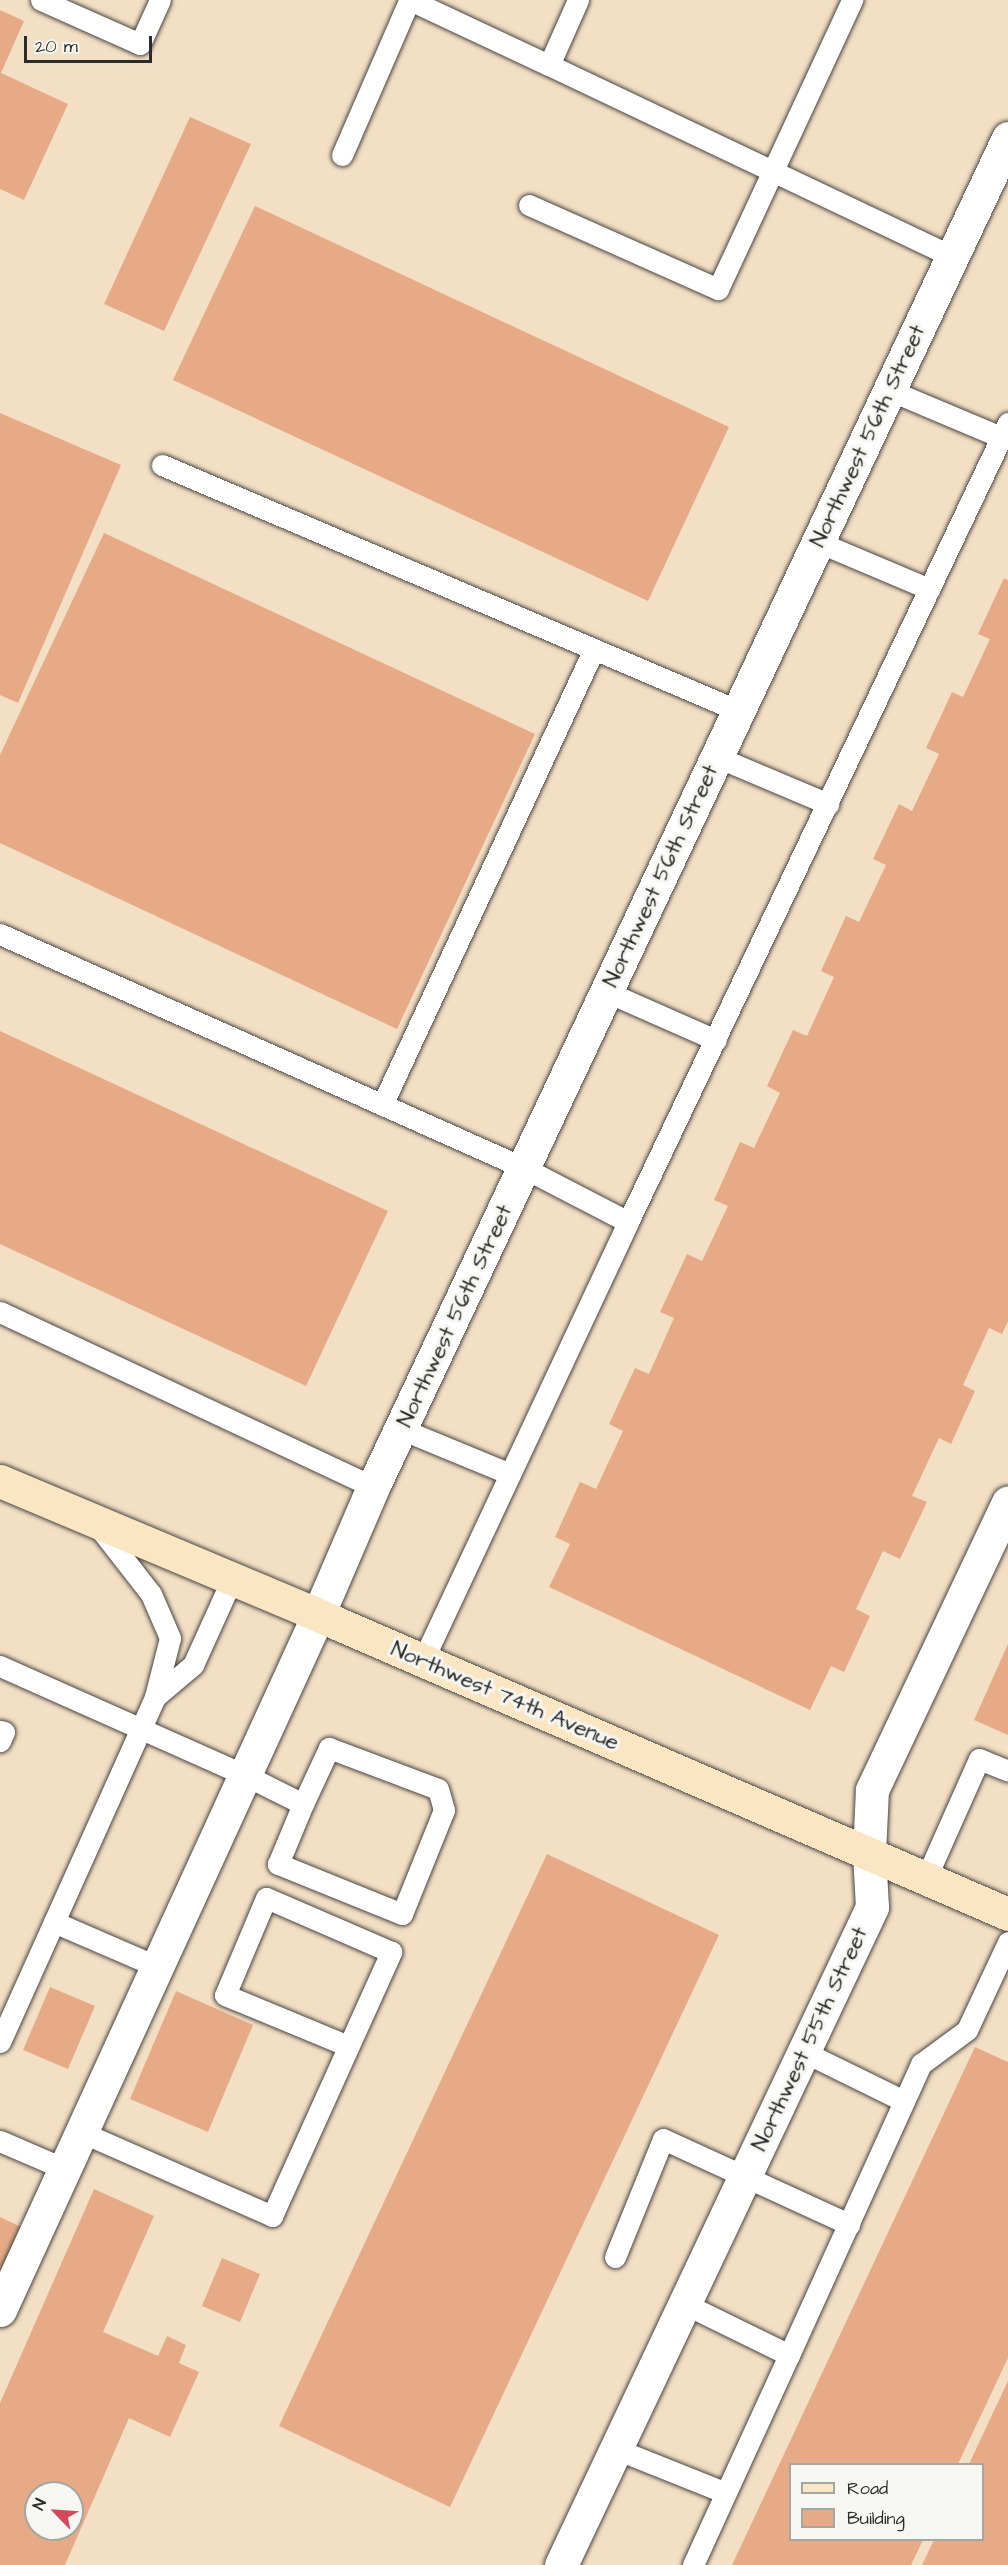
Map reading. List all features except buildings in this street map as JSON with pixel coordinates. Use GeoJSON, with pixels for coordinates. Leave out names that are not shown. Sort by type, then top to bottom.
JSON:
{"type":"FeatureCollection","features":[{"type":"Feature","properties":{"kind":"street","name":"Northwest 56th Street"},"geometry":{"type":"LineString","coordinates":[[0,2310],[318,1615],[373,1487],[952,256],[1001,172],[1008,138]]}},
{"type":"Feature","properties":{"kind":"street","name":"Northwest 74th Avenue"},"geometry":{"type":"LineString","coordinates":[[0,1481],[423,1660],[1008,1914]]}},
{"type":"Feature","properties":{"kind":"street","name":"Northwest 55th Street"},"geometry":{"type":"LineString","coordinates":[[561,2565],[872,1907],[869,1852],[872,1790],[1008,1502]]}},
{"type":"Feature","properties":{"kind":"lane"},"geometry":{"type":"LineString","coordinates":[[41,0],[140,44],[159,0]]}},
{"type":"Feature","properties":{"kind":"lane"},"geometry":{"type":"LineString","coordinates":[[549,65],[578,0]]}},
{"type":"Feature","properties":{"kind":"lane"},"geometry":{"type":"LineString","coordinates":[[529,205],[717,289],[852,0]]}},
{"type":"Feature","properties":{"kind":"lane"},"geometry":{"type":"LineString","coordinates":[[342,155],[410,1],[952,256]]}},
{"type":"Feature","properties":{"kind":"lane"},"geometry":{"type":"LineString","coordinates":[[423,1660],[628,1222],[1005,430],[889,390]]}},
{"type":"Feature","properties":{"kind":"lane"},"geometry":{"type":"LineString","coordinates":[[162,465],[739,711]]}},
{"type":"Feature","properties":{"kind":"lane"},"geometry":{"type":"LineString","coordinates":[[818,542],[929,590]]}},
{"type":"Feature","properties":{"kind":"lane"},"geometry":{"type":"LineString","coordinates":[[382,1105],[594,650]]}},
{"type":"Feature","properties":{"kind":"lane"},"geometry":{"type":"LineString","coordinates":[[717,757],[828,804]]}},
{"type":"Feature","properties":{"kind":"lane"},"geometry":{"type":"LineString","coordinates":[[0,934],[524,1168],[628,1222]]}},
{"type":"Feature","properties":{"kind":"lane"},"geometry":{"type":"LineString","coordinates":[[607,992],[716,1040]]}},
{"type":"Feature","properties":{"kind":"lane"},"geometry":{"type":"LineString","coordinates":[[0,1312],[373,1487]]}},
{"type":"Feature","properties":{"kind":"lane"},"geometry":{"type":"LineString","coordinates":[[401,1429],[510,1474]]}},
{"type":"Feature","properties":{"kind":"lane"},"geometry":{"type":"LineString","coordinates":[[0,2042],[155,1697],[170,1638],[151,1594],[94,1521]]}},
{"type":"Feature","properties":{"kind":"lane"},"geometry":{"type":"LineString","coordinates":[[155,1697],[193,1665],[232,1579]]}},
{"type":"Feature","properties":{"kind":"lane"},"geometry":{"type":"LineString","coordinates":[[0,1666],[245,1775],[303,1804]]}},
{"type":"Feature","properties":{"kind":"lane"},"geometry":{"type":"LineString","coordinates":[[329,1748],[438,1789],[444,1810],[402,1914],[278,1864],[303,1804],[329,1748]]}},
{"type":"Feature","properties":{"kind":"lane"},"geometry":{"type":"LineString","coordinates":[[926,1878],[979,1759],[1008,1772]]}},
{"type":"Feature","properties":{"kind":"lane"},"geometry":{"type":"LineString","coordinates":[[81,2132],[272,2216],[391,1952],[266,1898],[225,1995],[348,2046]]}},
{"type":"Feature","properties":{"kind":"lane"},"geometry":{"type":"LineString","coordinates":[[54,1922],[158,1967]]}},
{"type":"Feature","properties":{"kind":"lane"},"geometry":{"type":"LineString","coordinates":[[693,2565],[921,2064],[967,2030],[1008,1942]]}},
{"type":"Feature","properties":{"kind":"lane"},"geometry":{"type":"LineString","coordinates":[[804,2052],[904,2101]]}},
{"type":"Feature","properties":{"kind":"lane"},"geometry":{"type":"LineString","coordinates":[[615,2257],[663,2139],[849,2224]]}},
{"type":"Feature","properties":{"kind":"lane"},"geometry":{"type":"LineString","coordinates":[[0,2141],[65,2169]]}},
{"type":"Feature","properties":{"kind":"lane"},"geometry":{"type":"LineString","coordinates":[[685,2304],[789,2355]]}},
{"type":"Feature","properties":{"kind":"lane"},"geometry":{"type":"LineString","coordinates":[[616,2449],[726,2493]]}}]}
